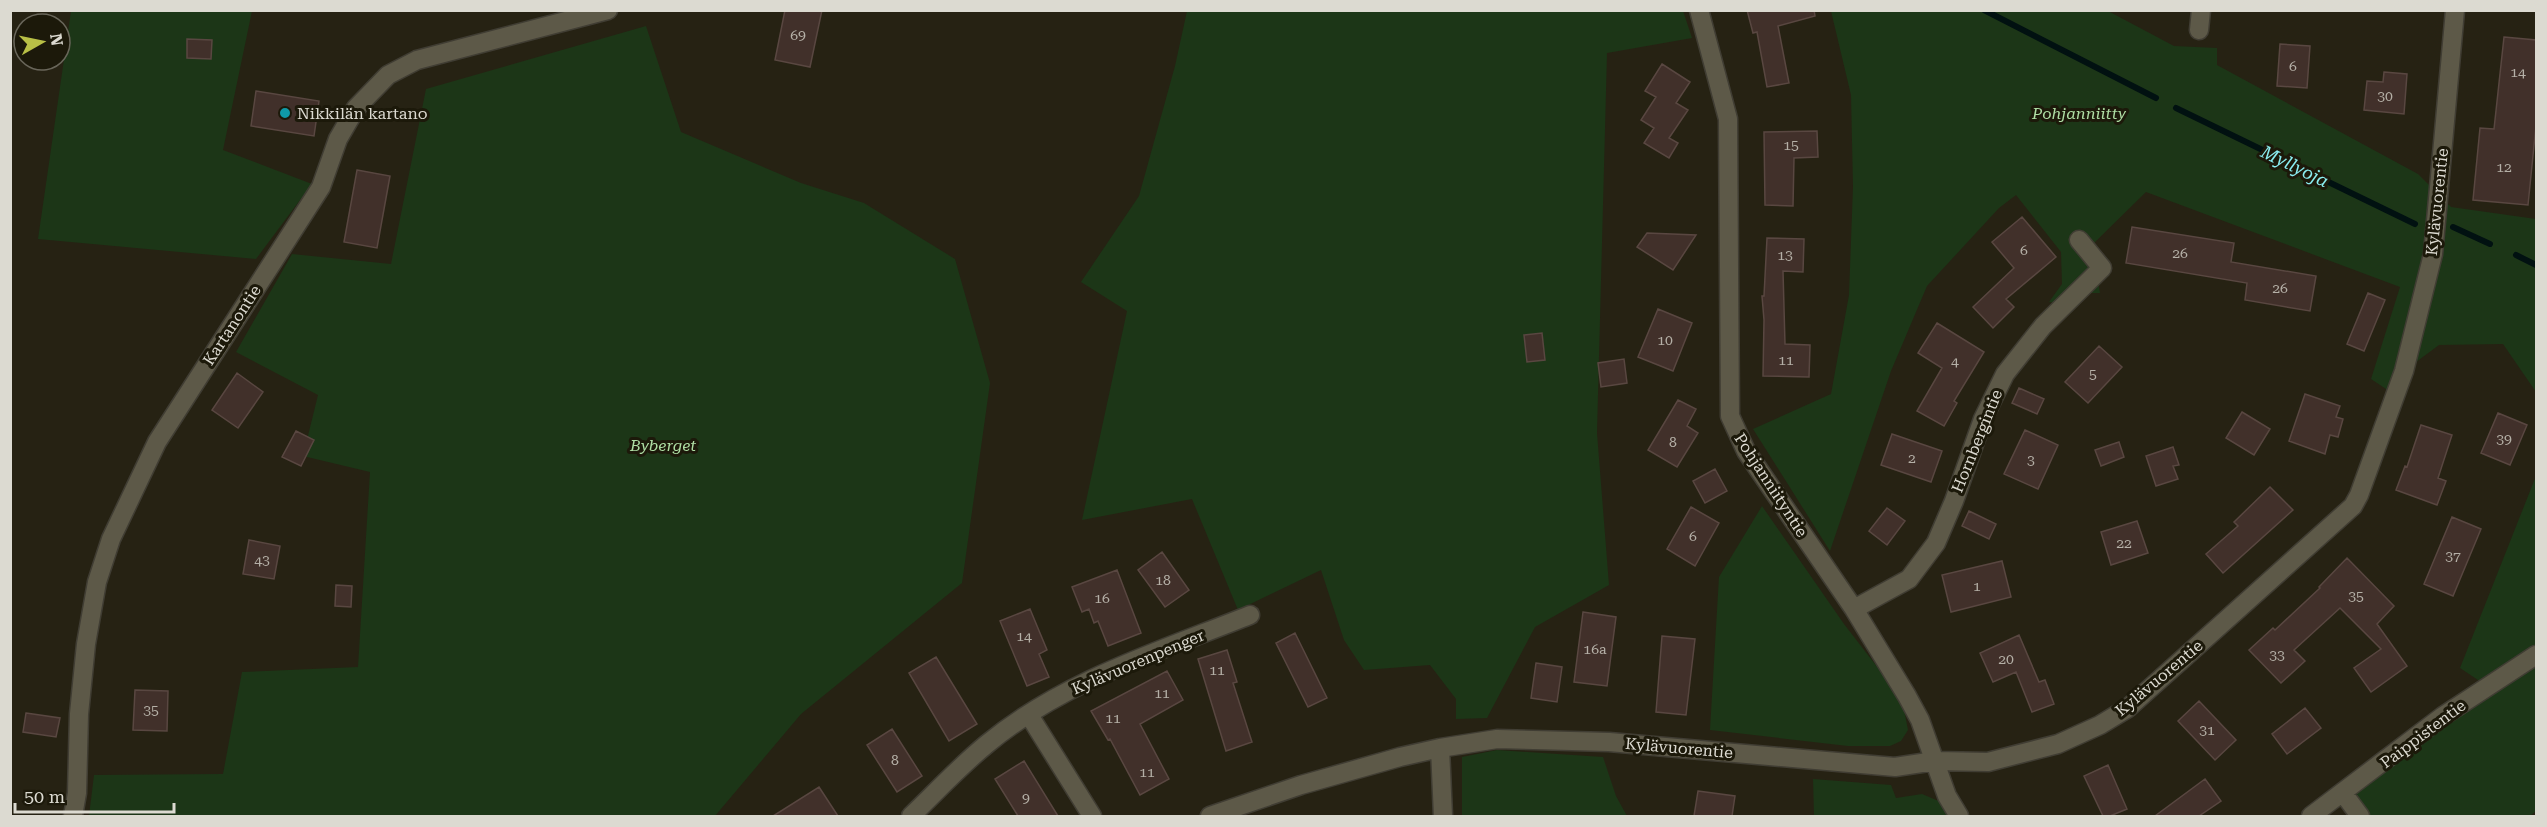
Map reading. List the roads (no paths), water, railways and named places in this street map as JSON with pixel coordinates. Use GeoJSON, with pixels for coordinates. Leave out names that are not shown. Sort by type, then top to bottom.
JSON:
{"type":"FeatureCollection","features":[{"type":"Feature","properties":{"kind":"street","name":"Kartanontie"},"geometry":{"type":"LineString","coordinates":[[73,816],[77,793],[79,714],[86,644],[96,582],[111,539],[157,442],[321,187],[338,139],[356,108],[387,75],[417,60],[608,10]]}},
{"type":"Feature","properties":{"kind":"street","name":"Pohjanniityntie"},"geometry":{"type":"LineString","coordinates":[[1699,10],[1728,119],[1730,416],[1746,451],[1854,609],[1920,720],[1947,796],[1959,816]]}},
{"type":"Feature","properties":{"kind":"street"},"geometry":{"type":"LineString","coordinates":[[2199,30],[2201,10]]}},
{"type":"Feature","properties":{"kind":"street","name":"Kylävuorentie"},"geometry":{"type":"LineString","coordinates":[[1210,816],[1301,785],[1440,748],[1497,739],[1609,742],[1895,767],[1935,761],[1988,762],[2058,744],[2100,726],[2128,708],[2353,506],[2359,495],[2404,371],[2433,254],[2455,10]]}},
{"type":"Feature","properties":{"kind":"street","name":"Hornbergintie"},"geometry":{"type":"LineString","coordinates":[[1854,609],[1909,579],[1936,543],[1954,501],[1983,419],[2005,374],[2043,326],[2102,268],[2079,240]]}},
{"type":"Feature","properties":{"kind":"street","name":"Kylävuorenpenger"},"geometry":{"type":"LineString","coordinates":[[910,816],[988,743],[1029,715],[1089,680],[1250,615]]}},
{"type":"Feature","properties":{"kind":"street","name":"Paippistentie"},"geometry":{"type":"LineString","coordinates":[[2311,816],[2443,716],[2536,655]]}},
{"type":"Feature","properties":{"kind":"street"},"geometry":{"type":"LineString","coordinates":[[1029,715],[1092,816]]}},
{"type":"Feature","properties":{"kind":"street"},"geometry":{"type":"LineString","coordinates":[[1440,748],[1443,816]]}},
{"type":"Feature","properties":{"kind":"street"},"geometry":{"type":"LineString","coordinates":[[2343,793],[2360,816]]}},
{"type":"Feature","properties":{"kind":"waterway","name":"Myllyoja"},"geometry":{"type":"LineString","coordinates":[[1984,10],[2156,98]]}},
{"type":"Feature","properties":{"kind":"waterway","name":"Myllyoja"},"geometry":{"type":"LineString","coordinates":[[2176,108],[2415,224]]}},
{"type":"Feature","properties":{"kind":"waterway","name":"Myllyoja"},"geometry":{"type":"LineString","coordinates":[[2453,227],[2490,244]]}},
{"type":"Feature","properties":{"kind":"waterway","name":"Myllyoja"},"geometry":{"type":"LineString","coordinates":[[2516,255],[2536,265]]}},
{"type":"Feature","properties":{"kind":"place","name":"Nikkilän kartano"},"geometry":{"type":"Point","coordinates":[285,113]}},
{"type":"Feature","properties":{"kind":"park label","name":"Pohjanniitty"},"geometry":{"type":"Point","coordinates":[2079,113]}},
{"type":"Feature","properties":{"kind":"park label","name":"Byberget"},"geometry":{"type":"Point","coordinates":[663,445]}}]}
